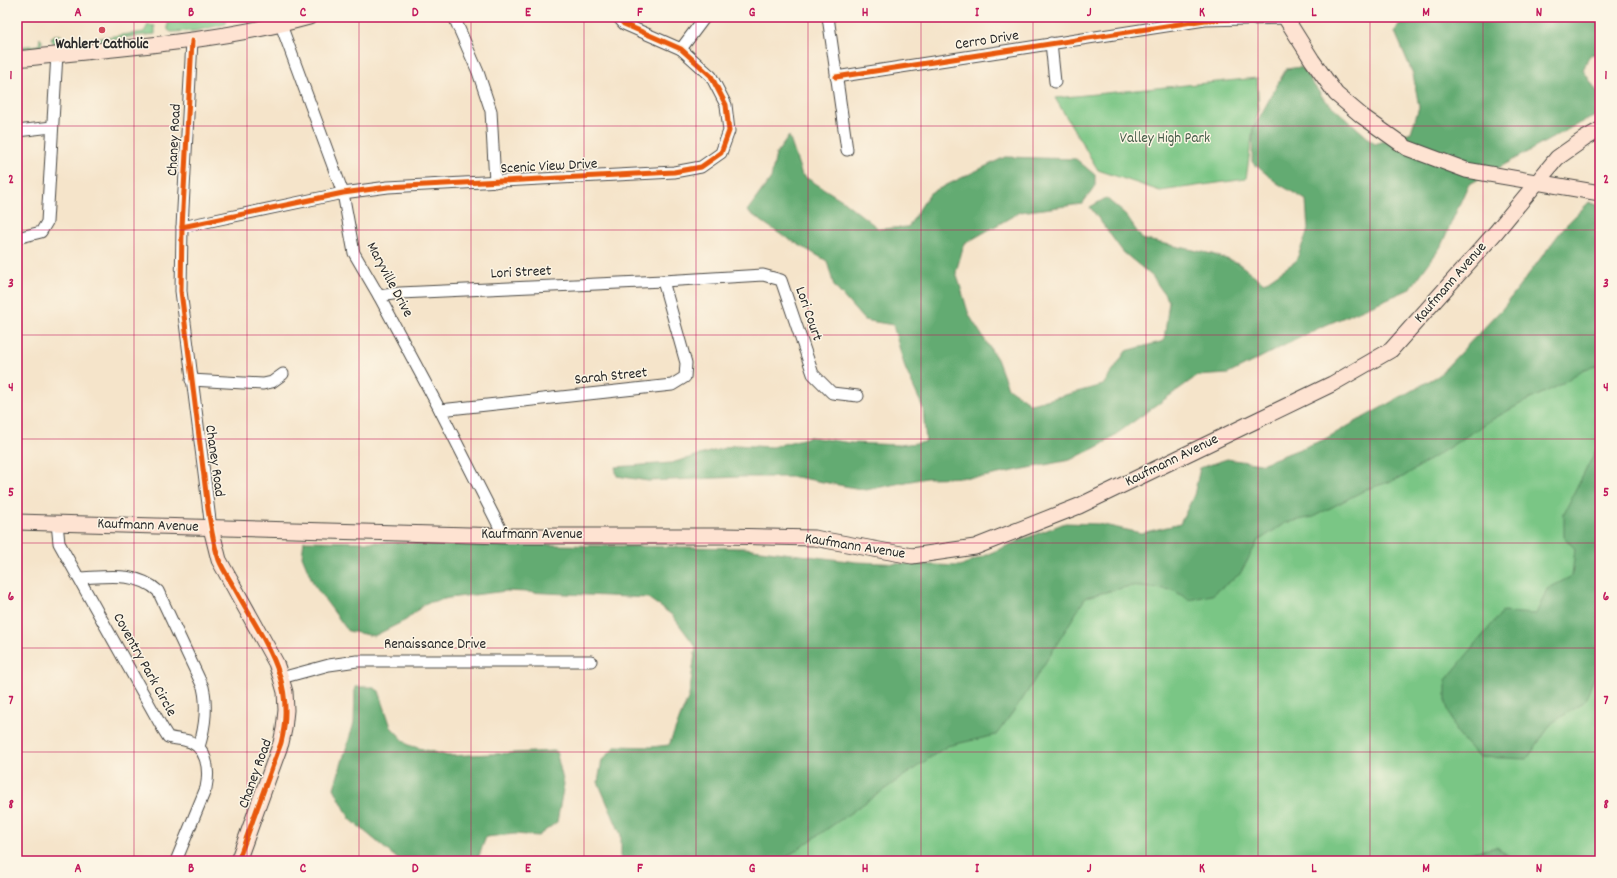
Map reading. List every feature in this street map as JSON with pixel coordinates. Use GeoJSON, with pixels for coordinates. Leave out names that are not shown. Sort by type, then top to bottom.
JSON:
{"type":"FeatureCollection","features":[{"type":"Feature","properties":{"kind":"main road"},"geometry":{"type":"LineString","coordinates":[[17,59],[192,41],[281,25],[309,17]]}},
{"type":"Feature","properties":{"kind":"main road"},"geometry":{"type":"LineString","coordinates":[[1286,17],[1312,60],[1336,94],[1362,116],[1407,148],[1466,170],[1600,193]]}},
{"type":"Feature","properties":{"kind":"main road","name":"Kaufmann Avenue"},"geometry":{"type":"LineString","coordinates":[[17,522],[504,536],[725,536],[814,538],[912,556],[975,547],[1079,506],[1332,384],[1391,350],[1491,238],[1558,158],[1584,139],[1600,130]]}},
{"type":"Feature","properties":{"kind":"main road","name":"Chaney Road"},"geometry":{"type":"LineString","coordinates":[[211,528],[219,560],[276,663],[285,692],[286,710],[283,736],[238,861]]}},
{"type":"Feature","properties":{"kind":"street"},"geometry":{"type":"LineString","coordinates":[[454,17],[478,72],[491,111],[495,182]]}},
{"type":"Feature","properties":{"kind":"street","name":"Scenic View Drive"},"geometry":{"type":"LineString","coordinates":[[182,227],[343,193],[388,187],[674,172],[701,167],[721,153],[729,131],[726,105],[711,76],[681,49],[624,24],[618,17]]}},
{"type":"Feature","properties":{"kind":"street"},"geometry":{"type":"LineString","coordinates":[[681,49],[706,17]]}},
{"type":"Feature","properties":{"kind":"street"},"geometry":{"type":"LineString","coordinates":[[828,17],[847,150]]}},
{"type":"Feature","properties":{"kind":"street","name":"Cerro Drive"},"geometry":{"type":"LineString","coordinates":[[836,77],[1205,20],[1286,17]]}},
{"type":"Feature","properties":{"kind":"street","name":"Maryville Drive"},"geometry":{"type":"LineString","coordinates":[[281,25],[343,193],[354,253],[379,296],[440,410],[504,536]]}},
{"type":"Feature","properties":{"kind":"street","name":"Chaney Road"},"geometry":{"type":"LineString","coordinates":[[192,41],[182,227],[181,291],[191,380],[211,528]]}},
{"type":"Feature","properties":{"kind":"street"},"geometry":{"type":"LineString","coordinates":[[1051,44],[1055,82]]}},
{"type":"Feature","properties":{"kind":"street"},"geometry":{"type":"LineString","coordinates":[[17,238],[41,232],[47,222],[57,54]]}},
{"type":"Feature","properties":{"kind":"street"},"geometry":{"type":"LineString","coordinates":[[17,131],[52,127]]}},
{"type":"Feature","properties":{"kind":"street","name":"Lori Court"},"geometry":{"type":"LineString","coordinates":[[664,281],[763,275],[781,280],[813,374],[832,393],[858,396]]}},
{"type":"Feature","properties":{"kind":"street","name":"Lori Street"},"geometry":{"type":"LineString","coordinates":[[379,296],[400,293],[664,281]]}},
{"type":"Feature","properties":{"kind":"street","name":"Sarah Street"},"geometry":{"type":"LineString","coordinates":[[440,410],[672,385],[685,377],[686,363],[664,281]]}},
{"type":"Feature","properties":{"kind":"street"},"geometry":{"type":"LineString","coordinates":[[191,380],[263,384],[272,382],[283,374]]}},
{"type":"Feature","properties":{"kind":"street","name":"Coventry Park Circle"},"geometry":{"type":"LineString","coordinates":[[56,523],[59,542],[168,737],[175,740],[183,740],[194,743],[199,747]]}},
{"type":"Feature","properties":{"kind":"street"},"geometry":{"type":"LineString","coordinates":[[79,578],[134,578],[150,583],[158,591],[204,687],[206,700],[205,723],[199,747],[206,760],[208,778],[206,788],[176,861]]}},
{"type":"Feature","properties":{"kind":"street","name":"Renaissance Drive"},"geometry":{"type":"LineString","coordinates":[[281,678],[329,665],[357,661],[591,661]]}},
{"type":"Feature","properties":{"kind":"green space"},"geometry":{"type":"Polygon","coordinates":[[[168,17],[172,17],[171,21],[226,17],[226,24],[195,31],[171,32],[168,30],[168,17]]]}},
{"type":"Feature","properties":{"kind":"green space"},"geometry":{"type":"Polygon","coordinates":[[[1404,17],[1600,17],[1600,53],[1590,55],[1583,70],[1600,96],[1600,114],[1572,127],[1468,185],[1440,248],[1410,289],[1319,328],[1228,374],[1197,376],[1101,445],[1070,460],[983,477],[926,478],[866,490],[796,477],[739,477],[648,481],[617,476],[615,467],[671,463],[735,445],[772,447],[810,437],[851,443],[899,445],[926,442],[923,408],[905,368],[893,325],[864,320],[834,286],[827,261],[780,234],[747,211],[771,178],[776,154],[789,136],[802,175],[842,200],[879,229],[908,227],[930,193],[1005,157],[1076,159],[1095,175],[1095,187],[1082,204],[1020,212],[964,244],[956,272],[969,315],[997,359],[1008,388],[1031,404],[1103,385],[1126,351],[1164,341],[1169,301],[1152,276],[1123,252],[1090,207],[1106,198],[1125,214],[1142,239],[1212,254],[1238,263],[1264,283],[1296,261],[1308,230],[1306,200],[1277,183],[1252,162],[1253,129],[1286,69],[1301,67],[1324,99],[1375,144],[1411,132],[1419,107],[1413,74],[1395,32],[1404,17]]]}},
{"type":"Feature","properties":{"kind":"green space"},"geometry":{"type":"Polygon","coordinates":[[[148,25],[155,26],[155,34],[55,45],[51,39],[54,35],[61,35],[61,43],[144,32],[148,25]]]}},
{"type":"Feature","properties":{"kind":"green space"},"geometry":{"type":"Polygon","coordinates":[[[40,38],[42,40],[41,47],[17,50],[17,47],[39,45],[40,38]]]}},
{"type":"Feature","properties":{"kind":"green space","name":"Valley High Park"},"geometry":{"type":"Polygon","coordinates":[[[1257,78],[1259,110],[1253,129],[1246,179],[1160,191],[1098,170],[1055,98],[1257,78]]]}},
{"type":"Feature","properties":{"kind":"green space"},"geometry":{"type":"Polygon","coordinates":[[[1589,202],[1600,206],[1600,861],[635,861],[643,788],[1265,503],[1474,357],[1589,202]]]}},
{"type":"Feature","properties":{"kind":"green space"},"geometry":{"type":"Polygon","coordinates":[[[1589,202],[1600,206],[1600,365],[1584,369],[1558,386],[1493,419],[1403,477],[1365,490],[1313,517],[1285,523],[1258,541],[1240,574],[1212,595],[1189,600],[1173,590],[1130,586],[1086,597],[1022,700],[996,735],[947,746],[781,861],[621,861],[621,835],[598,782],[602,760],[616,746],[651,747],[669,745],[689,696],[696,647],[672,615],[648,598],[506,591],[449,598],[426,603],[406,620],[374,636],[348,631],[314,585],[302,556],[304,541],[744,548],[856,562],[960,566],[1065,523],[1099,524],[1141,533],[1180,524],[1194,495],[1200,468],[1227,459],[1261,464],[1323,440],[1438,376],[1503,308],[1565,226],[1589,202]]]}},
{"type":"Feature","properties":{"kind":"green space"},"geometry":{"type":"Polygon","coordinates":[[[1600,442],[1600,661],[1595,676],[1584,702],[1552,723],[1527,759],[1478,757],[1456,732],[1446,704],[1446,680],[1502,612],[1536,614],[1547,589],[1572,576],[1575,549],[1564,537],[1564,513],[1600,442]]]}},
{"type":"Feature","properties":{"kind":"green space"},"geometry":{"type":"Polygon","coordinates":[[[355,687],[372,687],[379,691],[391,727],[408,745],[448,756],[556,751],[564,784],[557,822],[538,836],[515,834],[486,837],[477,861],[400,861],[350,819],[334,788],[354,723],[355,687]]]}},
{"type":"Feature","properties":{"kind":"green space"},"geometry":{"type":"Polygon","coordinates":[[[1497,847],[1515,861],[1451,861],[1464,854],[1497,847]]]}},
{"type":"Feature","properties":{"kind":"cycle path"},"geometry":{"type":"LineString","coordinates":[[182,227],[343,193],[388,187],[674,172],[701,167],[721,153],[729,131],[726,105],[711,76],[681,49],[624,24],[618,17]]}},
{"type":"Feature","properties":{"kind":"cycle path"},"geometry":{"type":"LineString","coordinates":[[836,77],[1205,20],[1286,18]]}},
{"type":"Feature","properties":{"kind":"cycle path"},"geometry":{"type":"LineString","coordinates":[[192,41],[182,227],[181,291],[208,509],[219,560],[267,644],[275,662],[285,700],[285,720],[281,743],[238,861]]}},
{"type":"Feature","properties":{"kind":"place","name":"Wahlert Catholic"},"geometry":{"type":"Point","coordinates":[102,30]}}]}
